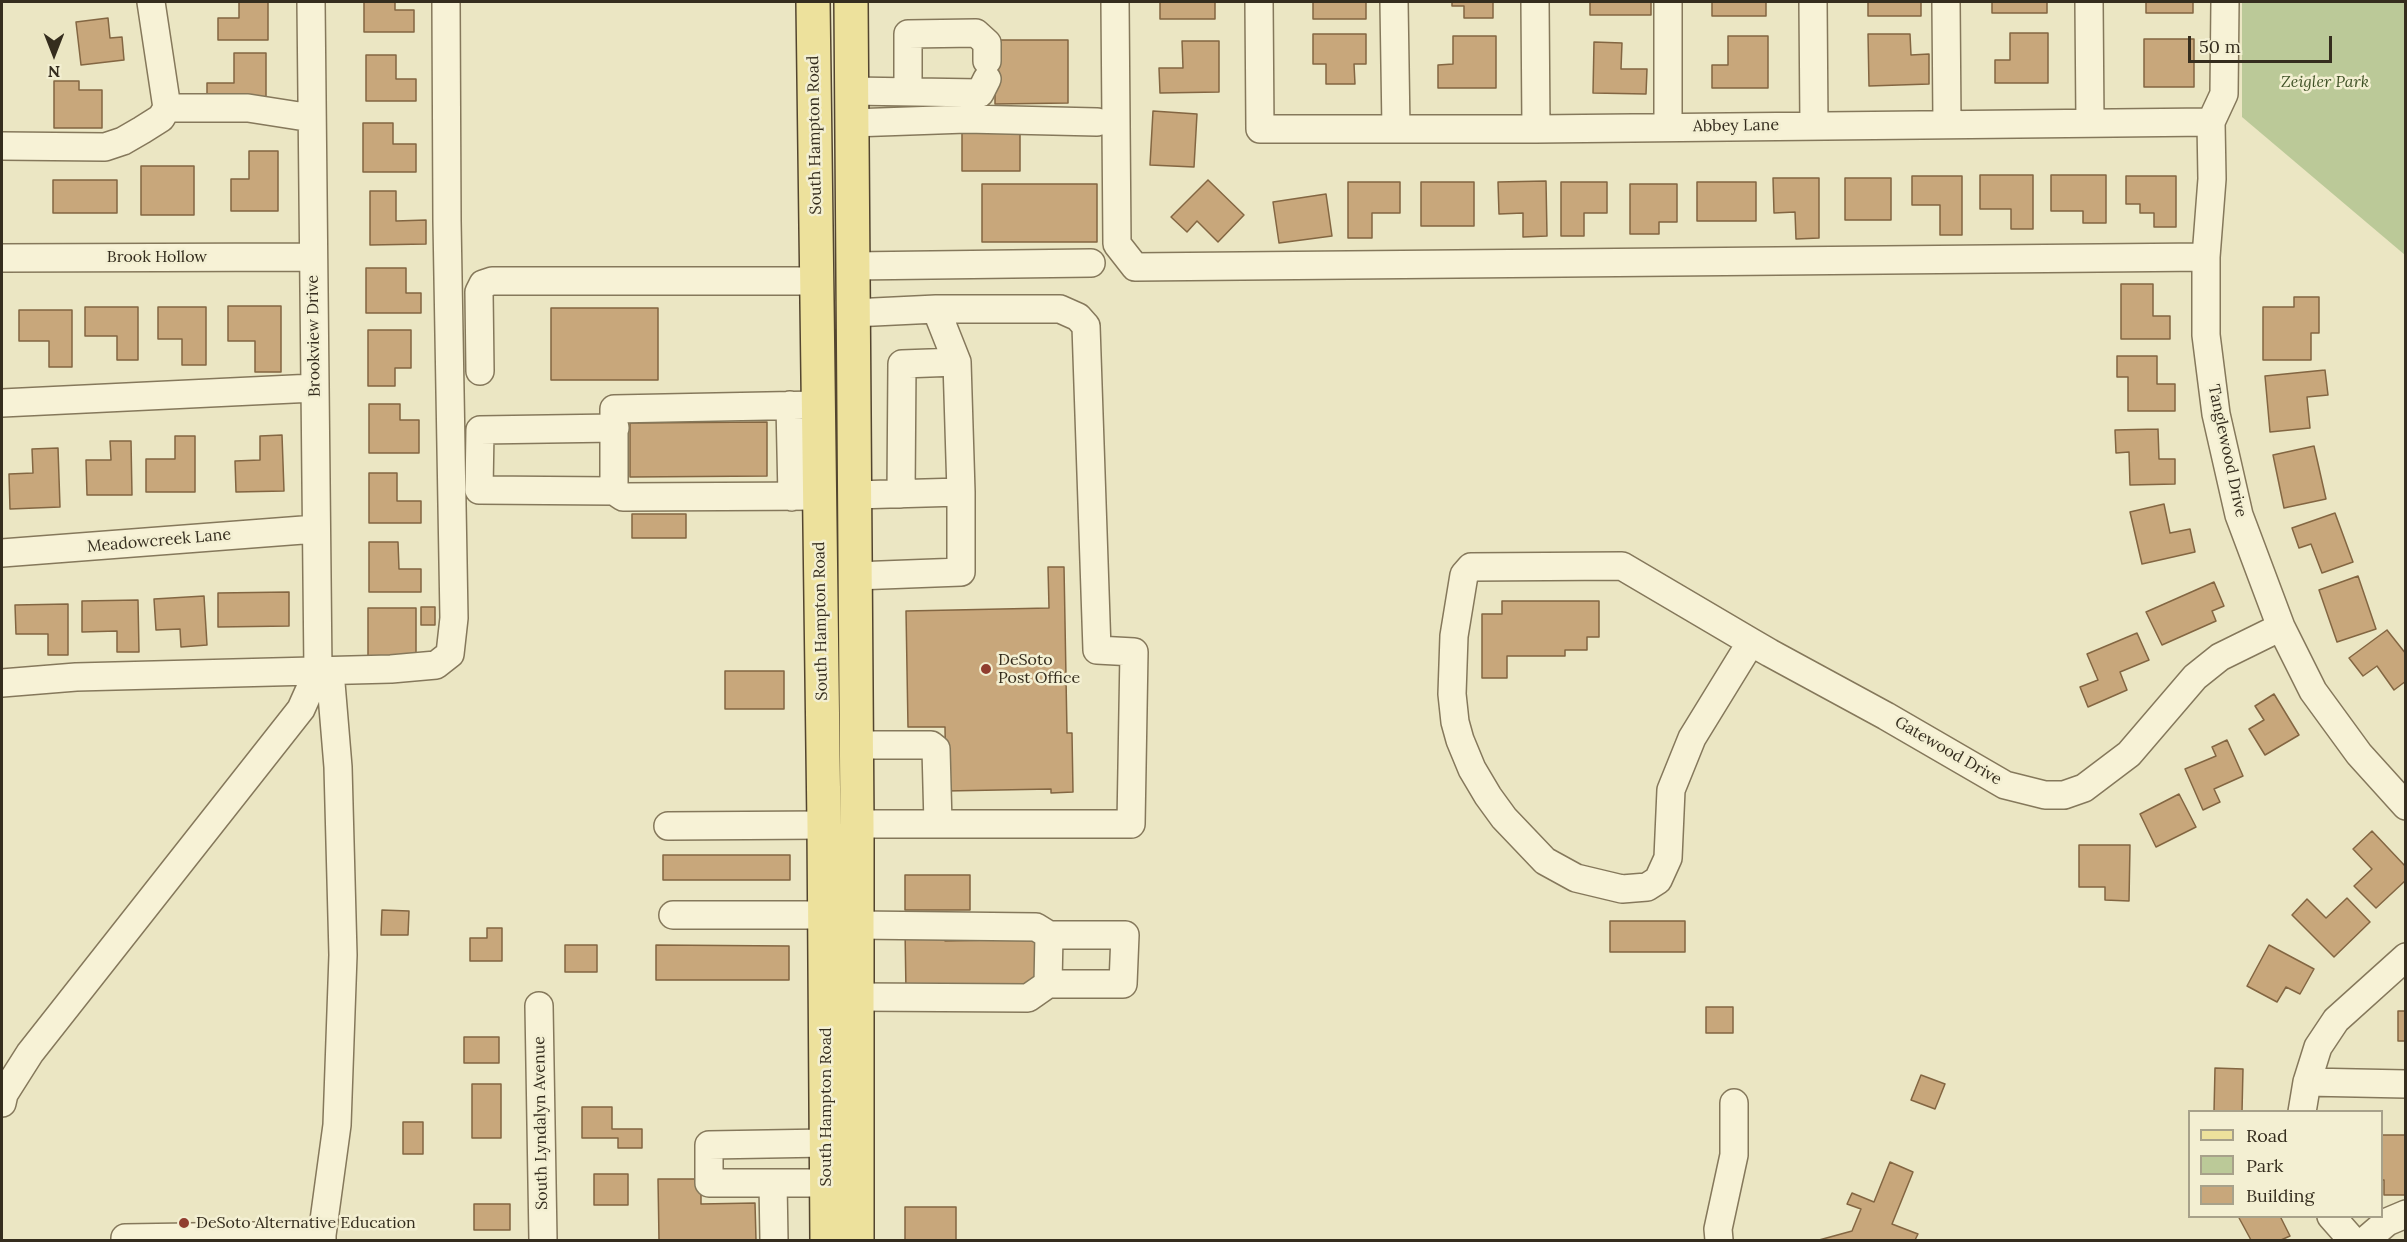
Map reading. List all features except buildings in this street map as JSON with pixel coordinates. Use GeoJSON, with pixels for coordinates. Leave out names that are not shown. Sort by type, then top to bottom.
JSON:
{"type":"FeatureCollection","features":[{"type":"Feature","properties":{"kind":"main road","name":"South Hampton Road"},"geometry":{"type":"LineString","coordinates":[[813,2],[817,313],[804,405],[806,496],[824,825],[825,915],[841,997],[857,1240]]}},
{"type":"Feature","properties":{"kind":"main road","name":"South Hampton Road"},"geometry":{"type":"LineString","coordinates":[[827,1240],[826,1143],[841,997],[857,925],[851,2]]}},
{"type":"Feature","properties":{"kind":"main road"},"geometry":{"type":"LineString","coordinates":[[817,313],[853,313]]}},
{"type":"Feature","properties":{"kind":"main road"},"geometry":{"type":"LineString","coordinates":[[806,496],[854,495]]}},
{"type":"Feature","properties":{"kind":"main road"},"geometry":{"type":"LineString","coordinates":[[824,825],[857,824]]}},
{"type":"Feature","properties":{"kind":"street"},"geometry":{"type":"LineString","coordinates":[[2,146],[105,147],[123,141],[161,118],[167,108],[151,2]]}},
{"type":"Feature","properties":{"kind":"street","name":"Brookview Drive"},"geometry":{"type":"LineString","coordinates":[[311,2],[316,528],[324,671],[338,767],[343,955],[337,1125],[322,1238]]}},
{"type":"Feature","properties":{"kind":"street"},"geometry":{"type":"LineString","coordinates":[[2,682],[87,676],[324,671],[436,665],[450,654],[453,645],[446,2]]}},
{"type":"Feature","properties":{"kind":"street"},"geometry":{"type":"LineString","coordinates":[[1115,2],[1117,244],[1135,267],[2206,257]]}},
{"type":"Feature","properties":{"kind":"street","name":"Abbey Lane"},"geometry":{"type":"LineString","coordinates":[[1259,2],[1260,129],[1536,129],[2211,122]]}},
{"type":"Feature","properties":{"kind":"street"},"geometry":{"type":"LineString","coordinates":[[1394,2],[1396,129]]}},
{"type":"Feature","properties":{"kind":"street"},"geometry":{"type":"LineString","coordinates":[[1535,2],[1536,129]]}},
{"type":"Feature","properties":{"kind":"street"},"geometry":{"type":"LineString","coordinates":[[1668,2],[1668,127]]}},
{"type":"Feature","properties":{"kind":"street"},"geometry":{"type":"LineString","coordinates":[[1812,2],[1814,126]]}},
{"type":"Feature","properties":{"kind":"street"},"geometry":{"type":"LineString","coordinates":[[1946,2],[1947,124]]}},
{"type":"Feature","properties":{"kind":"street"},"geometry":{"type":"LineString","coordinates":[[2090,2],[2090,123]]}},
{"type":"Feature","properties":{"kind":"street"},"geometry":{"type":"LineString","coordinates":[[2211,122],[2224,94],[2225,2]]}},
{"type":"Feature","properties":{"kind":"street"},"geometry":{"type":"LineString","coordinates":[[969,33],[981,77]]}},
{"type":"Feature","properties":{"kind":"street"},"geometry":{"type":"LineString","coordinates":[[908,92],[908,34],[976,33],[987,43],[981,77]]}},
{"type":"Feature","properties":{"kind":"street"},"geometry":{"type":"LineString","coordinates":[[851,91],[908,92],[981,77]]}},
{"type":"Feature","properties":{"kind":"street"},"geometry":{"type":"LineString","coordinates":[[167,108],[248,108],[312,118]]}},
{"type":"Feature","properties":{"kind":"street"},"geometry":{"type":"LineString","coordinates":[[852,123],[966,119],[1096,122]]}},
{"type":"Feature","properties":{"kind":"street","name":"Tanglewood Drive"},"geometry":{"type":"LineString","coordinates":[[2211,122],[2212,179],[2206,257],[2206,335],[2216,414],[2239,515],[2281,627],[2313,691],[2359,754],[2406,806]]}},
{"type":"Feature","properties":{"kind":"street","name":"Brook Hollow"},"geometry":{"type":"LineString","coordinates":[[2,258],[313,257]]}},
{"type":"Feature","properties":{"kind":"street"},"geometry":{"type":"LineString","coordinates":[[853,266],[1091,263]]}},
{"type":"Feature","properties":{"kind":"street"},"geometry":{"type":"LineString","coordinates":[[480,371],[479,292],[483,284],[492,281],[817,281]]}},
{"type":"Feature","properties":{"kind":"street"},"geometry":{"type":"LineString","coordinates":[[853,313],[936,309],[1060,309],[1078,317],[1086,326],[1096,650],[1134,652],[1131,824],[857,824]]}},
{"type":"Feature","properties":{"kind":"street"},"geometry":{"type":"LineString","coordinates":[[855,576],[961,572],[957,362],[936,309]]}},
{"type":"Feature","properties":{"kind":"street"},"geometry":{"type":"LineString","coordinates":[[901,494],[902,364],[957,362]]}},
{"type":"Feature","properties":{"kind":"street"},"geometry":{"type":"LineString","coordinates":[[2,403],[314,388]]}},
{"type":"Feature","properties":{"kind":"street"},"geometry":{"type":"LineString","coordinates":[[614,491],[615,409],[804,405]]}},
{"type":"Feature","properties":{"kind":"street"},"geometry":{"type":"LineString","coordinates":[[615,428],[480,430],[479,490],[614,491],[623,497],[806,496]]}},
{"type":"Feature","properties":{"kind":"street"},"geometry":{"type":"LineString","coordinates":[[854,495],[961,492]]}},
{"type":"Feature","properties":{"kind":"street","name":"Meadowcreek Lane"},"geometry":{"type":"LineString","coordinates":[[2,554],[316,528]]}},
{"type":"Feature","properties":{"kind":"street","name":"Gatewood Drive"},"geometry":{"type":"LineString","coordinates":[[1751,642],[1692,738],[1671,790],[1668,858],[1658,880],[1647,887],[1622,889],[1576,878],[1545,861],[1504,818],[1488,796],[1472,770],[1460,740],[1455,722],[1452,694],[1454,636],[1464,574],[1471,567],[1622,566],[1751,642],[2005,785],[2045,795],[2064,795],[2084,788],[2129,754],[2195,677],[2220,657],[2281,627]]}},
{"type":"Feature","properties":{"kind":"street"},"geometry":{"type":"LineString","coordinates":[[2,1103],[4,1094],[30,1053],[301,709],[324,671]]}},
{"type":"Feature","properties":{"kind":"street"},"geometry":{"type":"LineString","coordinates":[[856,745],[931,745],[936,749],[938,824]]}},
{"type":"Feature","properties":{"kind":"street"},"geometry":{"type":"LineString","coordinates":[[668,826],[824,825]]}},
{"type":"Feature","properties":{"kind":"street"},"geometry":{"type":"LineString","coordinates":[[673,915],[825,915]]}},
{"type":"Feature","properties":{"kind":"street"},"geometry":{"type":"LineString","coordinates":[[841,997],[1028,998],[1048,984],[1123,984],[1125,935],[1049,935],[1036,927],[857,925]]}},
{"type":"Feature","properties":{"kind":"street"},"geometry":{"type":"LineString","coordinates":[[1048,984],[1049,935]]}},
{"type":"Feature","properties":{"kind":"street"},"geometry":{"type":"LineString","coordinates":[[2302,1110],[2307,1082],[2318,1047],[2336,1020],[2406,957]]}},
{"type":"Feature","properties":{"kind":"street","name":"South Lyndalyn Avenue"},"geometry":{"type":"LineString","coordinates":[[539,1006],[543,1240]]}},
{"type":"Feature","properties":{"kind":"street"},"geometry":{"type":"LineString","coordinates":[[2307,1082],[2406,1084]]}},
{"type":"Feature","properties":{"kind":"street"},"geometry":{"type":"LineString","coordinates":[[1719,1240],[1718,1229],[1734,1155],[1734,1103]]}},
{"type":"Feature","properties":{"kind":"street"},"geometry":{"type":"LineString","coordinates":[[826,1143],[709,1145],[709,1183],[826,1183]]}},
{"type":"Feature","properties":{"kind":"street"},"geometry":{"type":"LineString","coordinates":[[773,1183],[774,1240]]}},
{"type":"Feature","properties":{"kind":"street"},"geometry":{"type":"LineString","coordinates":[[2366,1240],[2387,1222],[2406,1214]]}},
{"type":"Feature","properties":{"kind":"street"},"geometry":{"type":"LineString","coordinates":[[2333,1218],[2352,1240]]}},
{"type":"Feature","properties":{"kind":"street"},"geometry":{"type":"LineString","coordinates":[[125,1240],[322,1238]]}},
{"type":"Feature","properties":{"kind":"green space","name":"Zeigler Park"},"geometry":{"type":"Polygon","coordinates":[[[2242,2],[2405,2],[2405,255],[2242,117],[2242,2]]]}},
{"type":"Feature","properties":{"kind":"place","name":"DeSoto Post Office"},"geometry":{"type":"Point","coordinates":[986,669]}},
{"type":"Feature","properties":{"kind":"place","name":"DeSoto Alternative Education"},"geometry":{"type":"Point","coordinates":[184,1223]}}]}
